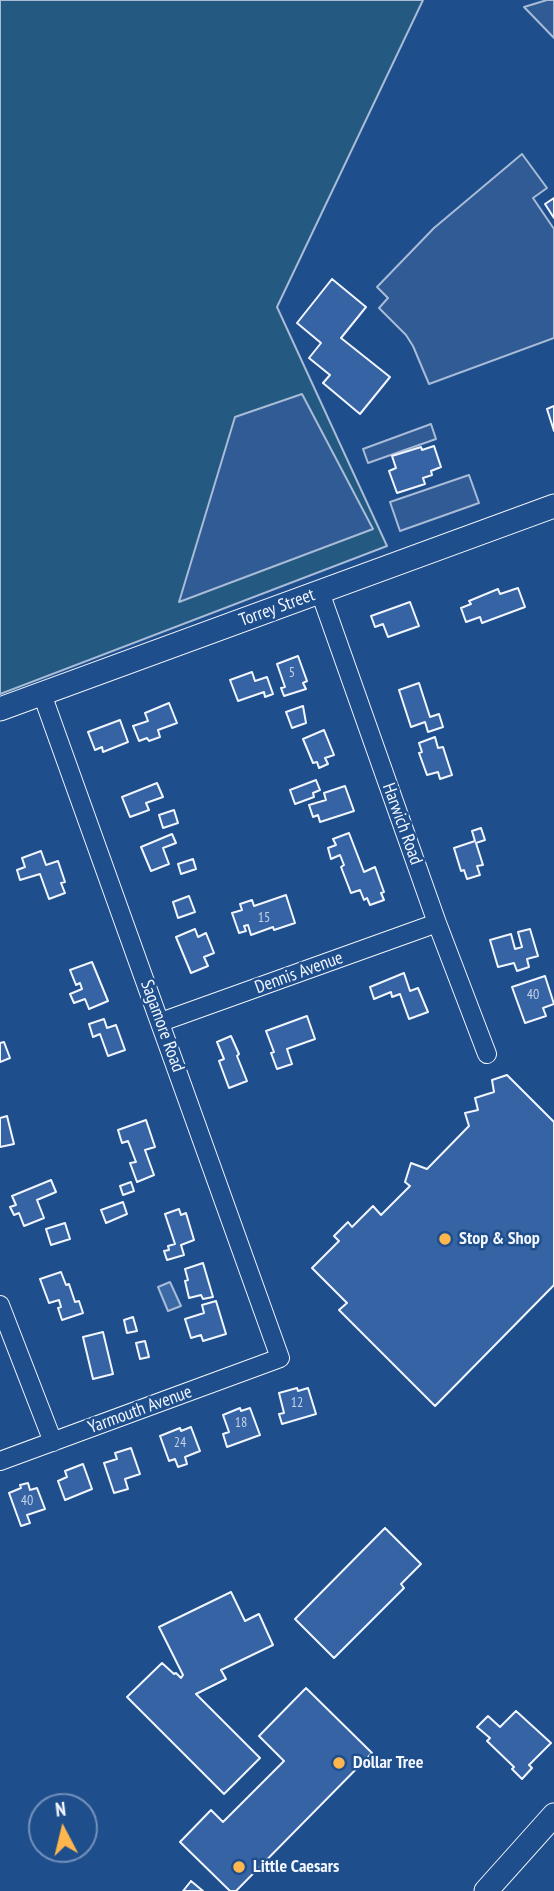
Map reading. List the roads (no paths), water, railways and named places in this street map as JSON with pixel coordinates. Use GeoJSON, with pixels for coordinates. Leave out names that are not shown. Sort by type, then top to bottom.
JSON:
{"type":"FeatureCollection","features":[{"type":"Feature","properties":{"kind":"main road","name":"Torrey Street"},"geometry":{"type":"LineString","coordinates":[[0,709],[554,506]]}},
{"type":"Feature","properties":{"kind":"main road"},"geometry":{"type":"LineString","coordinates":[[486,1891],[554,1815]]}},
{"type":"Feature","properties":{"kind":"street","name":"Harwich Road"},"geometry":{"type":"LineString","coordinates":[[320,592],[437,923],[487,1054]]}},
{"type":"Feature","properties":{"kind":"street","name":"Sagamore Road"},"geometry":{"type":"LineString","coordinates":[[41,694],[280,1358]]}},
{"type":"Feature","properties":{"kind":"street","name":"Dennis Avenue"},"geometry":{"type":"LineString","coordinates":[[161,1022],[437,923]]}},
{"type":"Feature","properties":{"kind":"street"},"geometry":{"type":"LineString","coordinates":[[0,1305],[53,1442]]}},
{"type":"Feature","properties":{"kind":"street","name":"Yarmouth Avenue"},"geometry":{"type":"LineString","coordinates":[[0,1461],[280,1358]]}},
{"type":"Feature","properties":{"kind":"place","name":"Stop & Shop"},"geometry":{"type":"Point","coordinates":[445,1239]}},
{"type":"Feature","properties":{"kind":"place","name":"Dollar Tree"},"geometry":{"type":"Point","coordinates":[339,1763]}},
{"type":"Feature","properties":{"kind":"place","name":"Little Caesars"},"geometry":{"type":"Point","coordinates":[239,1867]}}]}
